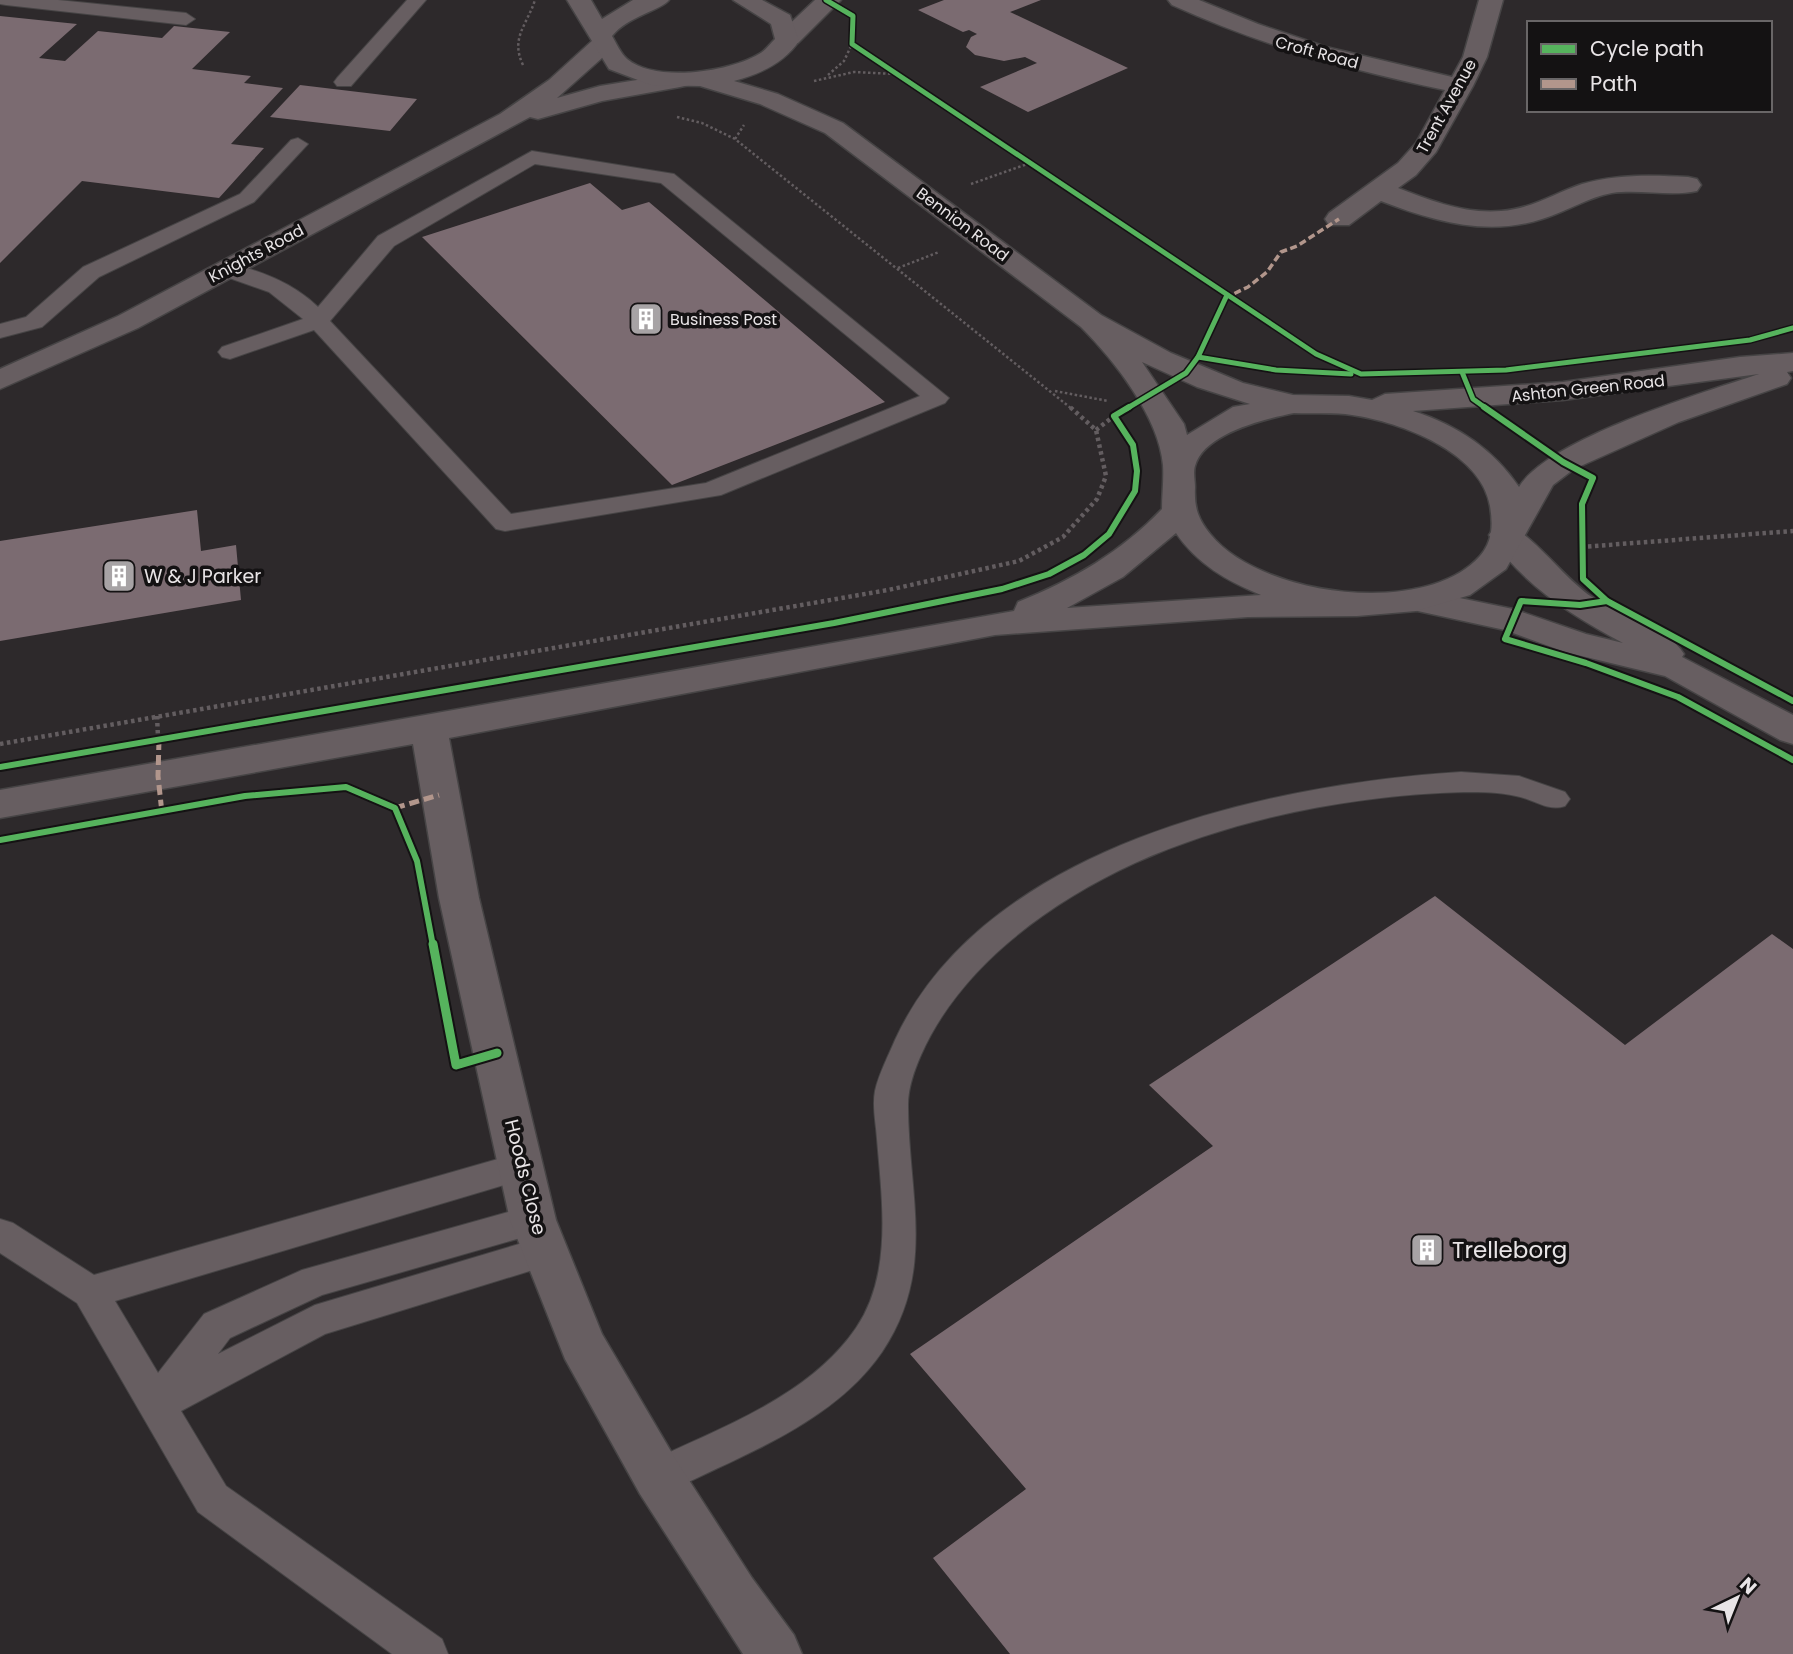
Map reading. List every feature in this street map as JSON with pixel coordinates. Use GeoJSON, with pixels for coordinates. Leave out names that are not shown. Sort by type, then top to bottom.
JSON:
{"type":"FeatureCollection","features":[{"type":"Feature","properties":{"kind":"street"},"geometry":{"type":"LineString","coordinates":[[579,0],[601,40],[603,53],[621,67],[649,76],[691,80]]}},
{"type":"Feature","properties":{"kind":"street"},"geometry":{"type":"LineString","coordinates":[[509,119],[549,95],[579,70],[601,40],[611,20],[634,6],[657,0]]}},
{"type":"Feature","properties":{"kind":"street","name":"Bennion Road"},"geometry":{"type":"LineString","coordinates":[[745,0],[776,14],[787,25],[791,62],[834,128]]}},
{"type":"Feature","properties":{"kind":"street"},"geometry":{"type":"LineString","coordinates":[[509,119],[600,94],[733,75],[763,65],[791,62],[829,0]]}},
{"type":"Feature","properties":{"kind":"street","name":"Croft Road"},"geometry":{"type":"LineString","coordinates":[[1180,0],[1286,44],[1461,86]]}},
{"type":"Feature","properties":{"kind":"street","name":"Trent Avenue"},"geometry":{"type":"LineString","coordinates":[[1339,219],[1381,191],[1407,169],[1427,146],[1475,57],[1480,27],[1491,0]]}},
{"type":"Feature","properties":{"kind":"street","name":"Bennion Road"},"geometry":{"type":"LineString","coordinates":[[691,80],[769,99],[834,128],[1091,321],[1116,345],[1168,424],[1179,464],[1178,510]]}},
{"type":"Feature","properties":{"kind":"street","name":"Knights Road"},"geometry":{"type":"LineString","coordinates":[[0,380],[128,322],[509,119]]}},
{"type":"Feature","properties":{"kind":"street"},"geometry":{"type":"LineString","coordinates":[[1381,191],[1455,216],[1483,219],[1514,218],[1540,212],[1572,196],[1605,187],[1657,183],[1688,185]]}},
{"type":"Feature","properties":{"kind":"street","name":"Bennion Road"},"geometry":{"type":"LineString","coordinates":[[1091,321],[1146,353],[1217,386],[1294,404]]}},
{"type":"Feature","properties":{"kind":"street","name":"Ashton Green Road"},"geometry":{"type":"LineString","coordinates":[[1349,405],[1584,391],[1756,363],[1789,363]]}},
{"type":"Feature","properties":{"kind":"street","name":"Ashton Green Road"},"geometry":{"type":"LineString","coordinates":[[1416,600],[1458,587],[1493,562],[1540,479],[1563,462],[1668,415],[1777,378],[1789,363]]}},
{"type":"Feature","properties":{"kind":"street"},"geometry":{"type":"LineString","coordinates":[[1179,464],[1202,436],[1244,414],[1294,404],[1349,405],[1378,410],[1429,426],[1476,456],[1503,488],[1508,532],[1552,584],[1580,605],[1661,649],[1676,667]]}},
{"type":"Feature","properties":{"kind":"street"},"geometry":{"type":"LineString","coordinates":[[995,624],[1067,596],[1120,566],[1158,534],[1178,510],[1201,545],[1241,575],[1296,596],[1357,605]]}},
{"type":"Feature","properties":{"kind":"street"},"geometry":{"type":"LineString","coordinates":[[0,804],[429,729],[995,624],[1248,606],[1357,605],[1416,600],[1513,620],[1577,644],[1676,667],[1793,732]]}},
{"type":"Feature","properties":{"kind":"street","name":"Hoods Close"},"geometry":{"type":"LineString","coordinates":[[429,729],[459,898],[540,1236],[582,1344],[658,1477],[733,1597],[775,1654]]}},
{"type":"Feature","properties":{"kind":"lane"},"geometry":{"type":"LineString","coordinates":[[5,0],[186,19]]}},
{"type":"Feature","properties":{"kind":"lane"},"geometry":{"type":"LineString","coordinates":[[344,82],[417,0]]}},
{"type":"Feature","properties":{"kind":"lane"},"geometry":{"type":"LineString","coordinates":[[0,331],[34,322],[90,272],[247,198],[298,144]]}},
{"type":"Feature","properties":{"kind":"lane"},"geometry":{"type":"LineString","coordinates":[[226,268],[270,282],[295,296],[318,321],[505,523],[712,490],[937,398],[667,178],[532,157],[386,240],[318,321],[230,352]]}},
{"type":"Feature","properties":{"kind":"lane"},"geometry":{"type":"LineString","coordinates":[[658,1477],[797,1406],[830,1381],[869,1341],[895,1290],[902,1237],[891,1097],[917,1029],[950,979],[997,934],[1044,898],[1159,841],[1282,803],[1330,793],[1434,784],[1505,782],[1532,787],[1555,799]]}},
{"type":"Feature","properties":{"kind":"lane"},"geometry":{"type":"LineString","coordinates":[[90,1292],[522,1166]]}},
{"type":"Feature","properties":{"kind":"lane"},"geometry":{"type":"LineString","coordinates":[[0,1234],[90,1292],[212,1499],[427,1654]]}},
{"type":"Feature","properties":{"kind":"lane"},"geometry":{"type":"LineString","coordinates":[[156,1405],[315,1321],[540,1236]]}},
{"type":"Feature","properties":{"kind":"path"},"geometry":{"type":"LineString","coordinates":[[828,75],[844,61],[852,44]]}},
{"type":"Feature","properties":{"kind":"path"},"geometry":{"type":"LineString","coordinates":[[928,198],[1030,163]]}},
{"type":"Feature","properties":{"kind":"path"},"geometry":{"type":"LineString","coordinates":[[1053,391],[1117,402]]}},
{"type":"Feature","properties":{"kind":"path"},"geometry":{"type":"LineString","coordinates":[[1096,429],[1122,411]]}},
{"type":"Feature","properties":{"kind":"path"},"geometry":{"type":"LineString","coordinates":[[1114,416],[1120,426]]}},
{"type":"Feature","properties":{"kind":"path"},"geometry":{"type":"LineString","coordinates":[[1581,547],[1793,531]]}},
{"type":"Feature","properties":{"kind":"path"},"geometry":{"type":"LineString","coordinates":[[157,716],[159,740]]}},
{"type":"Feature","properties":{"kind":"path"},"geometry":{"type":"LineString","coordinates":[[146,743],[172,738]]}},
{"type":"Feature","properties":{"kind":"building"},"geometry":{"type":"Polygon","coordinates":[[[944,0],[1041,0],[1010,12],[1128,68],[1028,112],[980,87],[1037,63],[1025,57],[1004,61],[975,55],[966,47],[971,37],[977,34],[969,30],[963,32],[918,10],[944,0]]]}},
{"type":"Feature","properties":{"kind":"building"},"geometry":{"type":"Polygon","coordinates":[[[0,16],[77,24],[39,58],[65,61],[98,31],[162,38],[174,26],[230,32],[192,69],[251,76],[244,83],[283,88],[231,144],[264,148],[219,198],[82,181],[0,263],[0,16]]]}},
{"type":"Feature","properties":{"kind":"building"},"geometry":{"type":"Polygon","coordinates":[[[300,85],[417,99],[390,131],[270,117],[300,85]]]}},
{"type":"Feature","properties":{"kind":"building","name":"Business Post"},"geometry":{"type":"Polygon","coordinates":[[[590,183],[622,210],[649,202],[885,402],[672,485],[422,237],[590,183]]]}},
{"type":"Feature","properties":{"kind":"building","name":"W & J Parker"},"geometry":{"type":"Polygon","coordinates":[[[197,510],[201,551],[236,545],[241,600],[0,641],[0,541],[197,510]]]}},
{"type":"Feature","properties":{"kind":"building","name":"Trelleborg"},"geometry":{"type":"Polygon","coordinates":[[[1435,896],[1625,1045],[1772,934],[1793,949],[1793,1654],[1010,1654],[933,1558],[1026,1489],[910,1354],[1213,1146],[1149,1085],[1435,896]]]}},
{"type":"Feature","properties":{"kind":"marked path"},"geometry":{"type":"LineString","coordinates":[[1225,298],[1248,287],[1267,272],[1281,252],[1297,246],[1339,219]]}},
{"type":"Feature","properties":{"kind":"marked path"},"geometry":{"type":"LineString","coordinates":[[159,740],[158,776],[162,813]]}},
{"type":"Feature","properties":{"kind":"marked path"},"geometry":{"type":"LineString","coordinates":[[395,808],[439,795]]}},
{"type":"Feature","properties":{"kind":"cycle path"},"geometry":{"type":"LineString","coordinates":[[826,0],[853,16],[852,44],[1316,354],[1361,374],[1506,370],[1750,340],[1793,328]]}},
{"type":"Feature","properties":{"kind":"cycle path"},"geometry":{"type":"LineString","coordinates":[[0,767],[834,623],[1002,589],[1049,574],[1084,555],[1109,534],[1135,491],[1137,471],[1133,445],[1114,416],[1186,373],[1198,357],[1227,295]]}},
{"type":"Feature","properties":{"kind":"cycle path"},"geometry":{"type":"LineString","coordinates":[[1198,357],[1276,370],[1351,374]]}},
{"type":"Feature","properties":{"kind":"cycle path"},"geometry":{"type":"LineString","coordinates":[[1462,372],[1473,399],[1563,462],[1593,478],[1582,504],[1583,579],[1607,601],[1793,701]]}},
{"type":"Feature","properties":{"kind":"cycle path"},"geometry":{"type":"LineString","coordinates":[[1607,601],[1580,605],[1521,601],[1505,639],[1586,663],[1678,697],[1793,760]]}},
{"type":"Feature","properties":{"kind":"cycle path"},"geometry":{"type":"LineString","coordinates":[[0,840],[245,796],[346,787],[395,808],[417,861],[456,1065],[497,1053]]}},
{"type":"Feature","properties":{"kind":"place","name":"Business Post"},"geometry":{"type":"Point","coordinates":[646,319]}},
{"type":"Feature","properties":{"kind":"place","name":"W & J Parker"},"geometry":{"type":"Point","coordinates":[119,576]}},
{"type":"Feature","properties":{"kind":"place","name":"Trelleborg"},"geometry":{"type":"Point","coordinates":[1427,1250]}}]}
